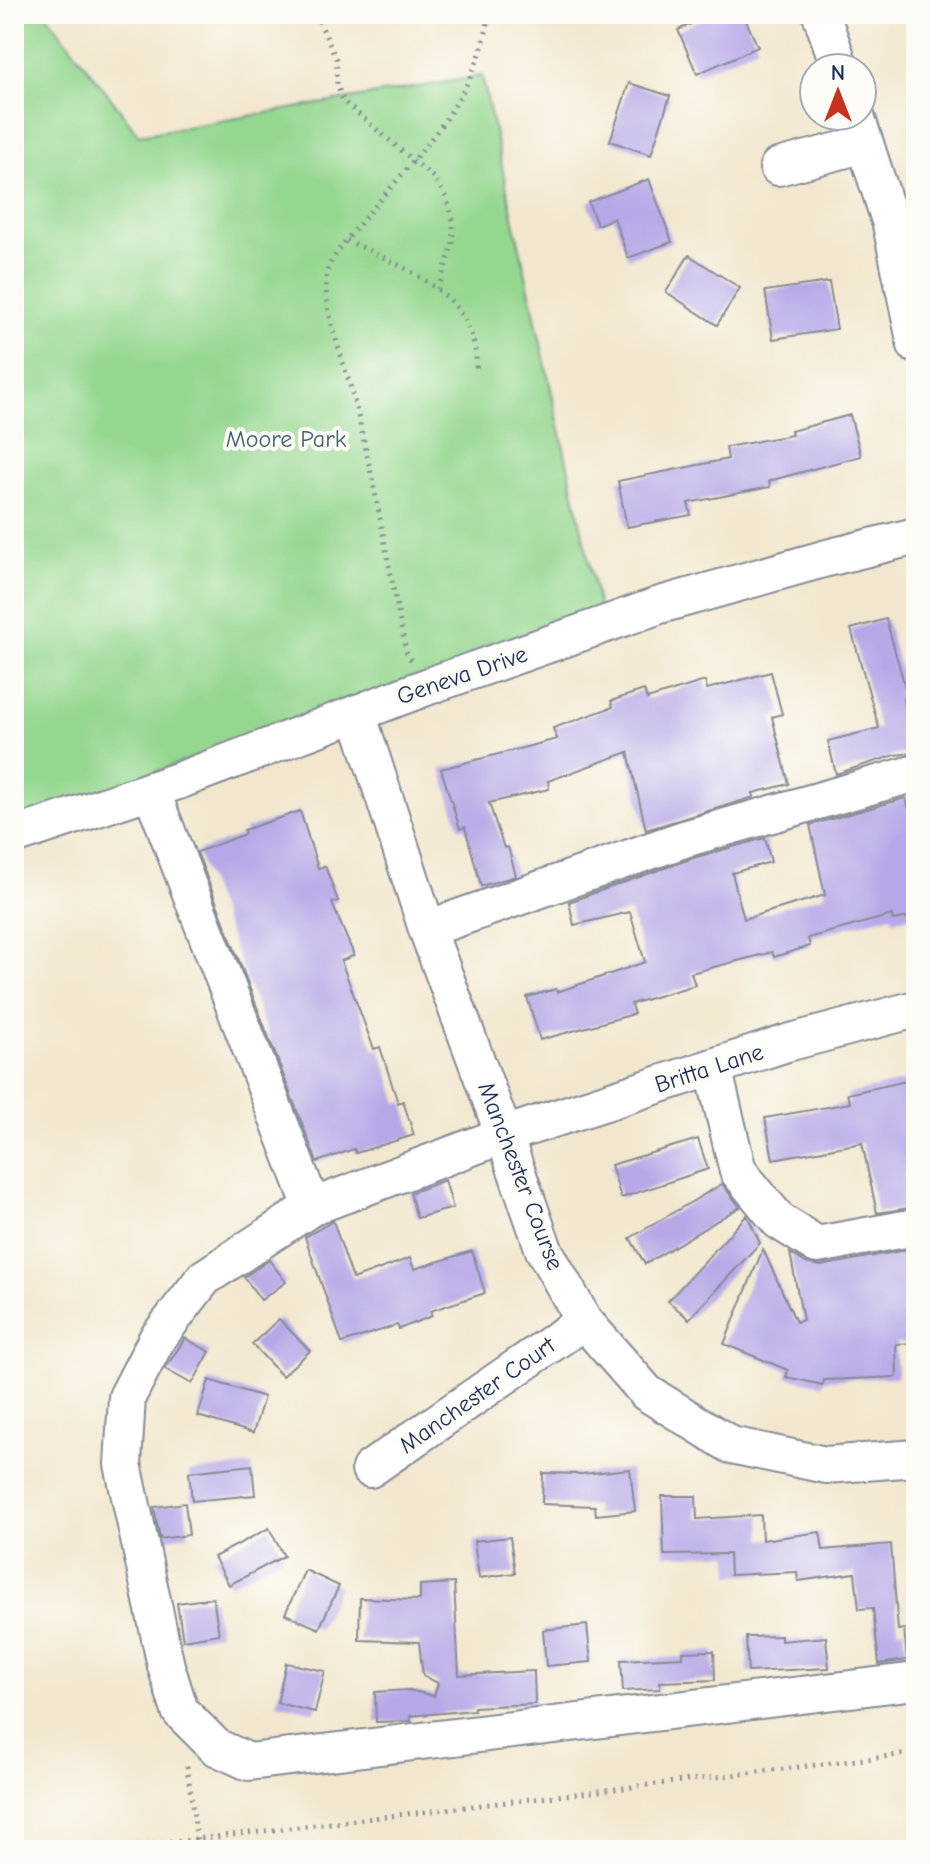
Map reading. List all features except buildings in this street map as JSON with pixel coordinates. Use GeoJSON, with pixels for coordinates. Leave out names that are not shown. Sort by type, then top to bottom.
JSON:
{"type":"FeatureCollection","features":[{"type":"Feature","properties":{"kind":"street"},"geometry":{"type":"LineString","coordinates":[[821,14],[834,52]]}},
{"type":"Feature","properties":{"kind":"street"},"geometry":{"type":"LineString","coordinates":[[778,167],[857,132]]}},
{"type":"Feature","properties":{"kind":"street"},"geometry":{"type":"LineString","coordinates":[[862,132],[891,224],[916,345]]}},
{"type":"Feature","properties":{"kind":"street","name":"Geneva Drive"},"geometry":{"type":"LineString","coordinates":[[14,836],[151,790],[429,686],[660,605],[916,536]]}},
{"type":"Feature","properties":{"kind":"street","name":"Manchester Course"},"geometry":{"type":"LineString","coordinates":[[357,713],[427,929],[544,1250],[584,1321],[647,1393],[731,1445],[826,1465],[916,1458]]}},
{"type":"Feature","properties":{"kind":"street"},"geometry":{"type":"LineString","coordinates":[[427,929],[684,839],[916,773]]}},
{"type":"Feature","properties":{"kind":"street"},"geometry":{"type":"LineString","coordinates":[[151,790],[312,1207]]}},
{"type":"Feature","properties":{"kind":"street","name":"Britta Lane"},"geometry":{"type":"LineString","coordinates":[[180,1711],[166,1666],[123,1464],[127,1397],[157,1339],[204,1278],[312,1207],[504,1135],[787,1043],[916,1009]]}},
{"type":"Feature","properties":{"kind":"street"},"geometry":{"type":"LineString","coordinates":[[713,1067],[738,1171],[779,1221],[817,1245],[916,1227]]}},
{"type":"Feature","properties":{"kind":"street","name":"Manchester Court"},"geometry":{"type":"LineString","coordinates":[[370,1469],[584,1321]]}},
{"type":"Feature","properties":{"kind":"street"},"geometry":{"type":"LineString","coordinates":[[180,1711],[216,1747],[249,1762],[916,1681]]}},
{"type":"Feature","properties":{"kind":"path"},"geometry":{"type":"LineString","coordinates":[[316,14],[336,59],[337,84],[343,101],[434,178],[446,197],[453,220],[450,259],[438,289]]}},
{"type":"Feature","properties":{"kind":"path"},"geometry":{"type":"LineString","coordinates":[[429,686],[406,651],[353,397],[333,327],[327,271],[347,240],[457,104],[478,56],[489,14]]}},
{"type":"Feature","properties":{"kind":"path"},"geometry":{"type":"LineString","coordinates":[[347,240],[412,272],[450,297],[468,323],[477,355],[476,373]]}},
{"type":"Feature","properties":{"kind":"path"},"geometry":{"type":"LineString","coordinates":[[180,1711],[197,1840]]}},
{"type":"Feature","properties":{"kind":"path"},"geometry":{"type":"LineString","coordinates":[[106,1850],[916,1753]]}},
{"type":"Feature","properties":{"kind":"green space","name":"Moore Park"},"geometry":{"type":"Polygon","coordinates":[[[14,14],[46,14],[139,135],[482,76],[601,616],[14,821],[14,14]]]}}]}
